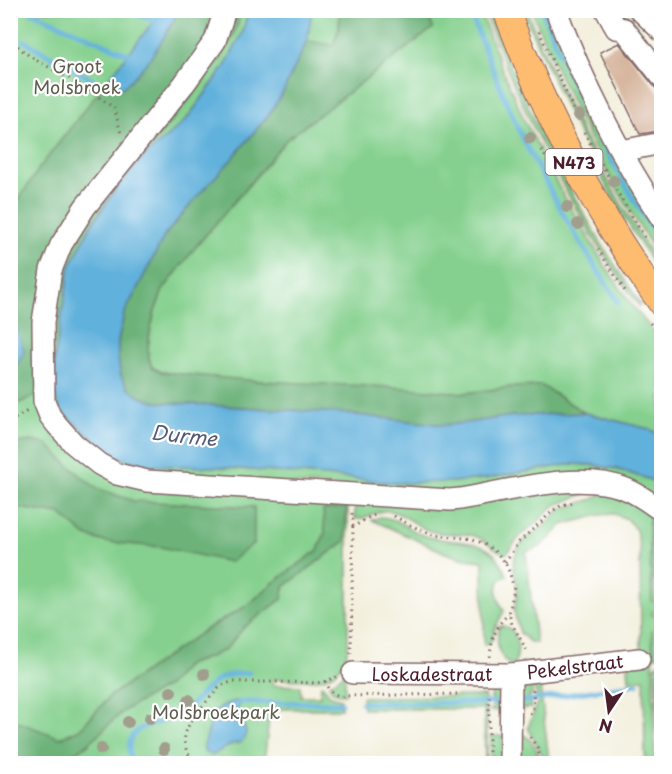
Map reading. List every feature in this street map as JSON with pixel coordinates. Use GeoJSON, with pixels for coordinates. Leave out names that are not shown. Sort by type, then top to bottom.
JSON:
{"type":"FeatureCollection","features":[{"type":"Feature","properties":{"kind":"main road","name":"N473"},"geometry":{"type":"LineString","coordinates":[[506,10],[535,84],[576,167],[626,252],[662,304]]}},
{"type":"Feature","properties":{"kind":"street"},"geometry":{"type":"LineString","coordinates":[[225,10],[215,41],[184,84],[85,207],[61,245],[51,270],[43,322],[44,401],[50,416],[57,425],[89,458],[107,470],[147,481],[450,500],[546,484],[585,481],[626,489],[662,511]]}},
{"type":"Feature","properties":{"kind":"street"},"geometry":{"type":"LineString","coordinates":[[555,10],[602,116],[662,219]]}},
{"type":"Feature","properties":{"kind":"street"},"geometry":{"type":"LineString","coordinates":[[640,10],[662,31]]}},
{"type":"Feature","properties":{"kind":"street"},"geometry":{"type":"LineString","coordinates":[[611,19],[624,29],[662,77]]}},
{"type":"Feature","properties":{"kind":"street"},"geometry":{"type":"LineString","coordinates":[[621,151],[662,143]]}},
{"type":"Feature","properties":{"kind":"street","name":"Pekelstraat"},"geometry":{"type":"LineString","coordinates":[[520,673],[639,659]]}},
{"type":"Feature","properties":{"kind":"street","name":"Loskadestraat"},"geometry":{"type":"LineString","coordinates":[[347,670],[520,673]]}},
{"type":"Feature","properties":{"kind":"street"},"geometry":{"type":"LineString","coordinates":[[510,764],[520,673]]}},
{"type":"Feature","properties":{"kind":"path"},"geometry":{"type":"LineString","coordinates":[[10,37],[16,46],[34,59],[69,78],[114,108],[123,141]]}},
{"type":"Feature","properties":{"kind":"path"},"geometry":{"type":"LineString","coordinates":[[505,562],[518,543],[554,510],[580,500]]}},
{"type":"Feature","properties":{"kind":"path"},"geometry":{"type":"LineString","coordinates":[[387,514],[435,535],[473,539],[486,545],[505,562],[514,589],[509,614],[527,652],[520,673],[534,695],[534,705],[529,717]]}},
{"type":"Feature","properties":{"kind":"path"},"geometry":{"type":"LineString","coordinates":[[197,764],[186,746],[186,727],[215,692],[225,684],[315,683],[325,681],[347,670],[351,653],[352,527],[371,516],[380,515]]}},
{"type":"Feature","properties":{"kind":"path"},"geometry":{"type":"LineString","coordinates":[[325,681],[329,691],[341,696],[466,694]]}},
{"type":"Feature","properties":{"kind":"path"},"geometry":{"type":"LineString","coordinates":[[489,699],[489,764]]}},
{"type":"Feature","properties":{"kind":"path"},"geometry":{"type":"LineString","coordinates":[[526,730],[537,747],[542,764]]}},
{"type":"Feature","properties":{"kind":"path"},"geometry":{"type":"LineString","coordinates":[[243,764],[248,761],[264,761]]}},
{"type":"Feature","properties":{"kind":"green space","name":"Groot Molsbroek"},"geometry":{"type":"Polygon","coordinates":[[[10,11],[202,11],[130,119],[10,390],[10,11]]]}},
{"type":"Feature","properties":{"kind":"green space"},"geometry":{"type":"Polygon","coordinates":[[[178,11],[240,11],[235,30],[221,59],[122,181],[92,224],[70,267],[53,368],[62,412],[98,443],[88,451],[36,395],[11,407],[10,379],[24,351],[14,321],[11,319],[10,218],[15,205],[40,167],[109,78],[122,88],[131,80],[153,54],[178,11]]]}},
{"type":"Feature","properties":{"kind":"green space"},"geometry":{"type":"Polygon","coordinates":[[[240,11],[248,11],[243,32],[224,68],[186,120],[146,155],[122,181],[200,86],[238,24],[240,11]]]}},
{"type":"Feature","properties":{"kind":"green space"},"geometry":{"type":"Polygon","coordinates":[[[312,11],[340,11],[339,28],[333,46],[307,41],[312,11]]]}},
{"type":"Feature","properties":{"kind":"green space"},"geometry":{"type":"Polygon","coordinates":[[[340,11],[426,11],[433,28],[286,140],[194,249],[163,290],[155,311],[148,347],[152,367],[161,372],[257,381],[465,393],[511,387],[542,386],[585,413],[513,416],[444,425],[338,413],[155,402],[140,397],[128,388],[121,376],[118,359],[118,341],[124,314],[165,235],[270,113],[283,92],[307,41],[333,45],[339,28],[340,11]]]}},
{"type":"Feature","properties":{"kind":"green space"},"geometry":{"type":"Polygon","coordinates":[[[426,11],[480,11],[525,121],[563,195],[606,267],[632,305],[661,341],[661,435],[649,429],[585,413],[542,386],[511,387],[465,393],[211,378],[161,372],[152,367],[148,349],[155,311],[163,290],[194,248],[286,140],[433,28],[426,11]]]}},
{"type":"Feature","properties":{"kind":"green space"},"geometry":{"type":"Polygon","coordinates":[[[484,11],[488,11],[537,125],[556,162],[596,234],[641,304],[639,306],[592,237],[551,164],[515,88],[484,11]]]}},
{"type":"Feature","properties":{"kind":"green space"},"geometry":{"type":"Polygon","coordinates":[[[523,11],[527,11],[555,78],[588,144],[661,270],[661,276],[621,213],[585,147],[523,11]]]}},
{"type":"Feature","properties":{"kind":"green space"},"geometry":{"type":"Polygon","coordinates":[[[532,11],[551,11],[642,200],[661,231],[661,261],[590,140],[532,11]]]}},
{"type":"Feature","properties":{"kind":"green space"},"geometry":{"type":"Polygon","coordinates":[[[615,11],[626,11],[641,31],[644,40],[661,49],[661,70],[615,11]]]}},
{"type":"Feature","properties":{"kind":"green space","name":"Molsbroekpark"},"geometry":{"type":"Polygon","coordinates":[[[36,395],[88,462],[348,501],[348,647],[344,660],[338,670],[330,676],[310,680],[274,679],[273,685],[300,686],[301,696],[320,696],[321,685],[331,696],[341,699],[341,709],[270,709],[264,763],[11,763],[10,407],[36,395]],[[325,533],[318,550],[273,583],[248,605],[205,630],[110,696],[80,729],[60,738],[87,745],[123,711],[169,685],[187,665],[226,649],[244,627],[282,599],[284,587],[345,541],[325,533]]]}},
{"type":"Feature","properties":{"kind":"green space"},"geometry":{"type":"Polygon","coordinates":[[[31,441],[47,444],[96,488],[134,501],[254,507],[254,543],[230,562],[161,547],[105,542],[86,536],[60,514],[11,507],[11,444],[31,441]]]}},
{"type":"Feature","properties":{"kind":"green space"},"geometry":{"type":"Polygon","coordinates":[[[98,443],[110,452],[149,465],[217,467],[395,483],[484,479],[571,464],[593,465],[616,469],[651,480],[661,488],[661,505],[628,486],[473,493],[146,477],[88,451],[98,443]]]}},
{"type":"Feature","properties":{"kind":"green space"},"geometry":{"type":"Polygon","coordinates":[[[534,490],[593,491],[556,505],[522,534],[506,554],[478,538],[433,532],[395,512],[385,511],[355,519],[355,503],[534,490]]]}},
{"type":"Feature","properties":{"kind":"green space"},"geometry":{"type":"Polygon","coordinates":[[[606,491],[661,515],[661,529],[649,520],[652,603],[653,578],[662,579],[661,612],[652,612],[652,615],[662,615],[661,655],[654,656],[652,629],[655,763],[645,763],[644,679],[629,680],[628,667],[641,650],[640,550],[636,530],[627,519],[614,514],[600,515],[562,525],[540,547],[526,552],[536,643],[530,642],[520,633],[515,616],[517,587],[513,562],[518,548],[524,540],[540,529],[561,509],[593,499],[606,491]]]}},
{"type":"Feature","properties":{"kind":"green space"},"geometry":{"type":"Polygon","coordinates":[[[346,507],[345,541],[284,587],[282,599],[244,627],[226,649],[187,665],[169,685],[123,711],[87,745],[68,757],[82,763],[53,763],[50,758],[41,763],[11,763],[11,719],[60,738],[80,729],[110,696],[205,630],[248,605],[273,583],[318,550],[325,533],[323,510],[346,507]]]}},
{"type":"Feature","properties":{"kind":"green space"},"geometry":{"type":"Polygon","coordinates":[[[380,517],[393,519],[423,535],[472,543],[492,552],[507,576],[500,579],[497,591],[504,611],[489,644],[484,645],[483,561],[448,554],[372,520],[380,517]]]}},
{"type":"Feature","properties":{"kind":"green space"},"geometry":{"type":"Polygon","coordinates":[[[649,520],[661,529],[661,579],[651,578],[649,520]]]}},
{"type":"Feature","properties":{"kind":"green space"},"geometry":{"type":"Polygon","coordinates":[[[499,627],[511,630],[516,640],[517,653],[514,664],[508,664],[504,660],[498,647],[499,627]]]}},
{"type":"Feature","properties":{"kind":"green space"},"geometry":{"type":"Polygon","coordinates":[[[661,663],[661,694],[656,694],[655,665],[661,663]]]}},
{"type":"Feature","properties":{"kind":"green space"},"geometry":{"type":"Polygon","coordinates":[[[345,672],[345,694],[334,692],[329,684],[345,672]]]}},
{"type":"Feature","properties":{"kind":"green space"},"geometry":{"type":"Polygon","coordinates":[[[539,677],[549,760],[544,758],[528,728],[538,704],[533,678],[539,677]]]}},
{"type":"Feature","properties":{"kind":"green space"},"geometry":{"type":"Polygon","coordinates":[[[529,679],[532,688],[532,695],[529,696],[531,708],[519,709],[520,687],[529,679]]]}},
{"type":"Feature","properties":{"kind":"green space"},"geometry":{"type":"Polygon","coordinates":[[[493,680],[502,686],[503,710],[491,711],[493,708],[493,699],[491,699],[493,680]]]}},
{"type":"Feature","properties":{"kind":"green space"},"geometry":{"type":"Polygon","coordinates":[[[485,696],[487,763],[485,763],[484,709],[363,709],[362,697],[485,696]]]}},
{"type":"Feature","properties":{"kind":"green space"},"geometry":{"type":"Polygon","coordinates":[[[656,697],[661,697],[661,730],[657,730],[656,697]]]}},
{"type":"Feature","properties":{"kind":"green space"},"geometry":{"type":"Polygon","coordinates":[[[519,734],[529,739],[539,755],[529,757],[519,763],[519,734]]]}},
{"type":"Feature","properties":{"kind":"green space"},"geometry":{"type":"Polygon","coordinates":[[[491,736],[503,736],[504,763],[491,764],[491,736]]]}},
{"type":"Feature","properties":{"kind":"water"},"geometry":{"type":"Polygon","coordinates":[[[158,10],[178,11],[153,54],[122,88],[109,78],[156,18],[158,10]]]}},
{"type":"Feature","properties":{"kind":"water","name":"Durme"},"geometry":{"type":"Polygon","coordinates":[[[248,11],[312,11],[307,41],[283,92],[270,113],[165,235],[124,314],[118,341],[118,359],[121,376],[128,388],[140,397],[155,402],[338,413],[444,425],[513,416],[585,413],[649,429],[661,435],[661,488],[651,480],[616,469],[571,464],[484,479],[395,483],[217,467],[149,465],[124,459],[110,452],[62,412],[53,392],[53,368],[70,267],[92,224],[122,181],[146,155],[186,120],[224,68],[243,32],[248,11]]]}},
{"type":"Feature","properties":{"kind":"water"},"geometry":{"type":"Polygon","coordinates":[[[11,319],[14,320],[24,351],[11,379],[11,319]]]}},
{"type":"Feature","properties":{"kind":"water"},"geometry":{"type":"Polygon","coordinates":[[[240,702],[237,711],[246,731],[245,737],[240,743],[232,744],[213,755],[204,751],[204,744],[215,713],[228,703],[240,702]]]}},
{"type":"Feature","properties":{"kind":"building"},"geometry":{"type":"Polygon","coordinates":[[[619,43],[662,96],[662,129],[659,131],[640,134],[600,52],[619,43]]]}},
{"type":"Feature","properties":{"kind":"waterway"},"geometry":{"type":"LineString","coordinates":[[123,10],[154,20]]}},
{"type":"Feature","properties":{"kind":"waterway"},"geometry":{"type":"LineString","coordinates":[[469,10],[527,147],[570,226],[618,302]]}},
{"type":"Feature","properties":{"kind":"waterway"},"geometry":{"type":"LineString","coordinates":[[542,10],[567,71],[611,160],[662,244]]}},
{"type":"Feature","properties":{"kind":"waterway"},"geometry":{"type":"LineString","coordinates":[[31,12],[128,54]]}},
{"type":"Feature","properties":{"kind":"waterway"},"geometry":{"type":"LineString","coordinates":[[24,41],[103,86]]}},
{"type":"Feature","properties":{"kind":"waterway"},"geometry":{"type":"LineString","coordinates":[[132,764],[129,746],[130,739],[136,732],[178,715],[224,676],[249,673]]}},
{"type":"Feature","properties":{"kind":"waterway"},"geometry":{"type":"LineString","coordinates":[[520,702],[637,684]]}},
{"type":"Feature","properties":{"kind":"waterway"},"geometry":{"type":"LineString","coordinates":[[240,702],[341,703]]}},
{"type":"Feature","properties":{"kind":"waterway"},"geometry":{"type":"LineString","coordinates":[[362,703],[502,703]]}}]}
